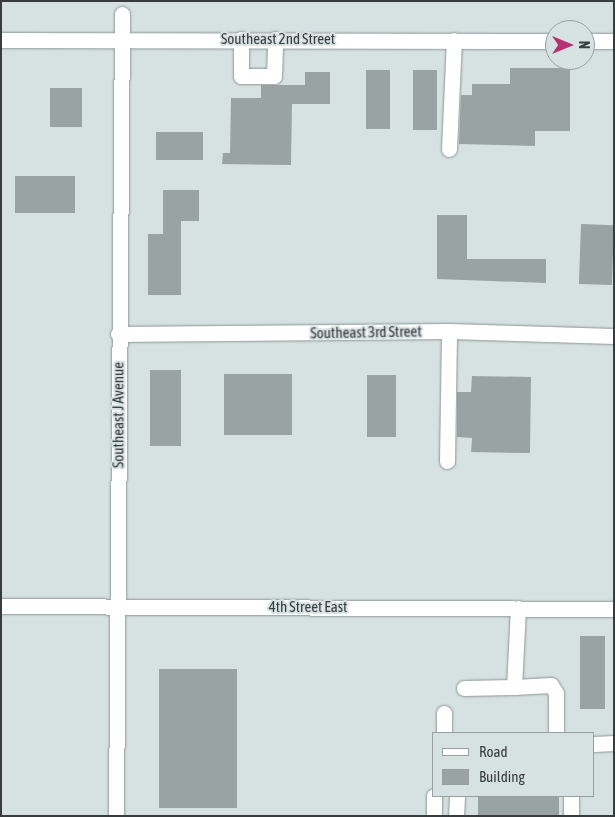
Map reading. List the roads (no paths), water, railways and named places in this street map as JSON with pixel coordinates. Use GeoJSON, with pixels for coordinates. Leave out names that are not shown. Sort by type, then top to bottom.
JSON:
{"type":"FeatureCollection","features":[{"type":"Feature","properties":{"kind":"street","name":"Southeast J Avenue"},"geometry":{"type":"LineString","coordinates":[[116,816],[118,334],[122,14]]}},
{"type":"Feature","properties":{"kind":"street"},"geometry":{"type":"LineString","coordinates":[[241,39],[241,76],[274,76],[275,39]]}},
{"type":"Feature","properties":{"kind":"street","name":"Southeast 2nd Street"},"geometry":{"type":"LineString","coordinates":[[1,40],[545,41]]}},
{"type":"Feature","properties":{"kind":"street"},"geometry":{"type":"LineString","coordinates":[[449,149],[454,40]]}},
{"type":"Feature","properties":{"kind":"street"},"geometry":{"type":"LineString","coordinates":[[595,41],[614,41]]}},
{"type":"Feature","properties":{"kind":"street"},"geometry":{"type":"LineString","coordinates":[[446,461],[449,331]]}},
{"type":"Feature","properties":{"kind":"street","name":"Southeast 3rd Street"},"geometry":{"type":"LineString","coordinates":[[118,334],[449,331],[614,336]]}},
{"type":"Feature","properties":{"kind":"street","name":"4th Street East"},"geometry":{"type":"LineString","coordinates":[[1,606],[614,609]]}},
{"type":"Feature","properties":{"kind":"street"},"geometry":{"type":"LineString","coordinates":[[514,687],[518,608]]}},
{"type":"Feature","properties":{"kind":"street"},"geometry":{"type":"LineString","coordinates":[[464,688],[551,685],[556,693],[556,732]]}},
{"type":"Feature","properties":{"kind":"street"},"geometry":{"type":"LineString","coordinates":[[444,713],[444,732]]}},
{"type":"Feature","properties":{"kind":"street"},"geometry":{"type":"LineString","coordinates":[[595,744],[614,744]]}},
{"type":"Feature","properties":{"kind":"street"},"geometry":{"type":"LineString","coordinates":[[434,797],[434,816]]}},
{"type":"Feature","properties":{"kind":"street"},"geometry":{"type":"LineString","coordinates":[[456,816],[457,797]]}},
{"type":"Feature","properties":{"kind":"street"},"geometry":{"type":"LineString","coordinates":[[571,797],[571,816]]}}]}
